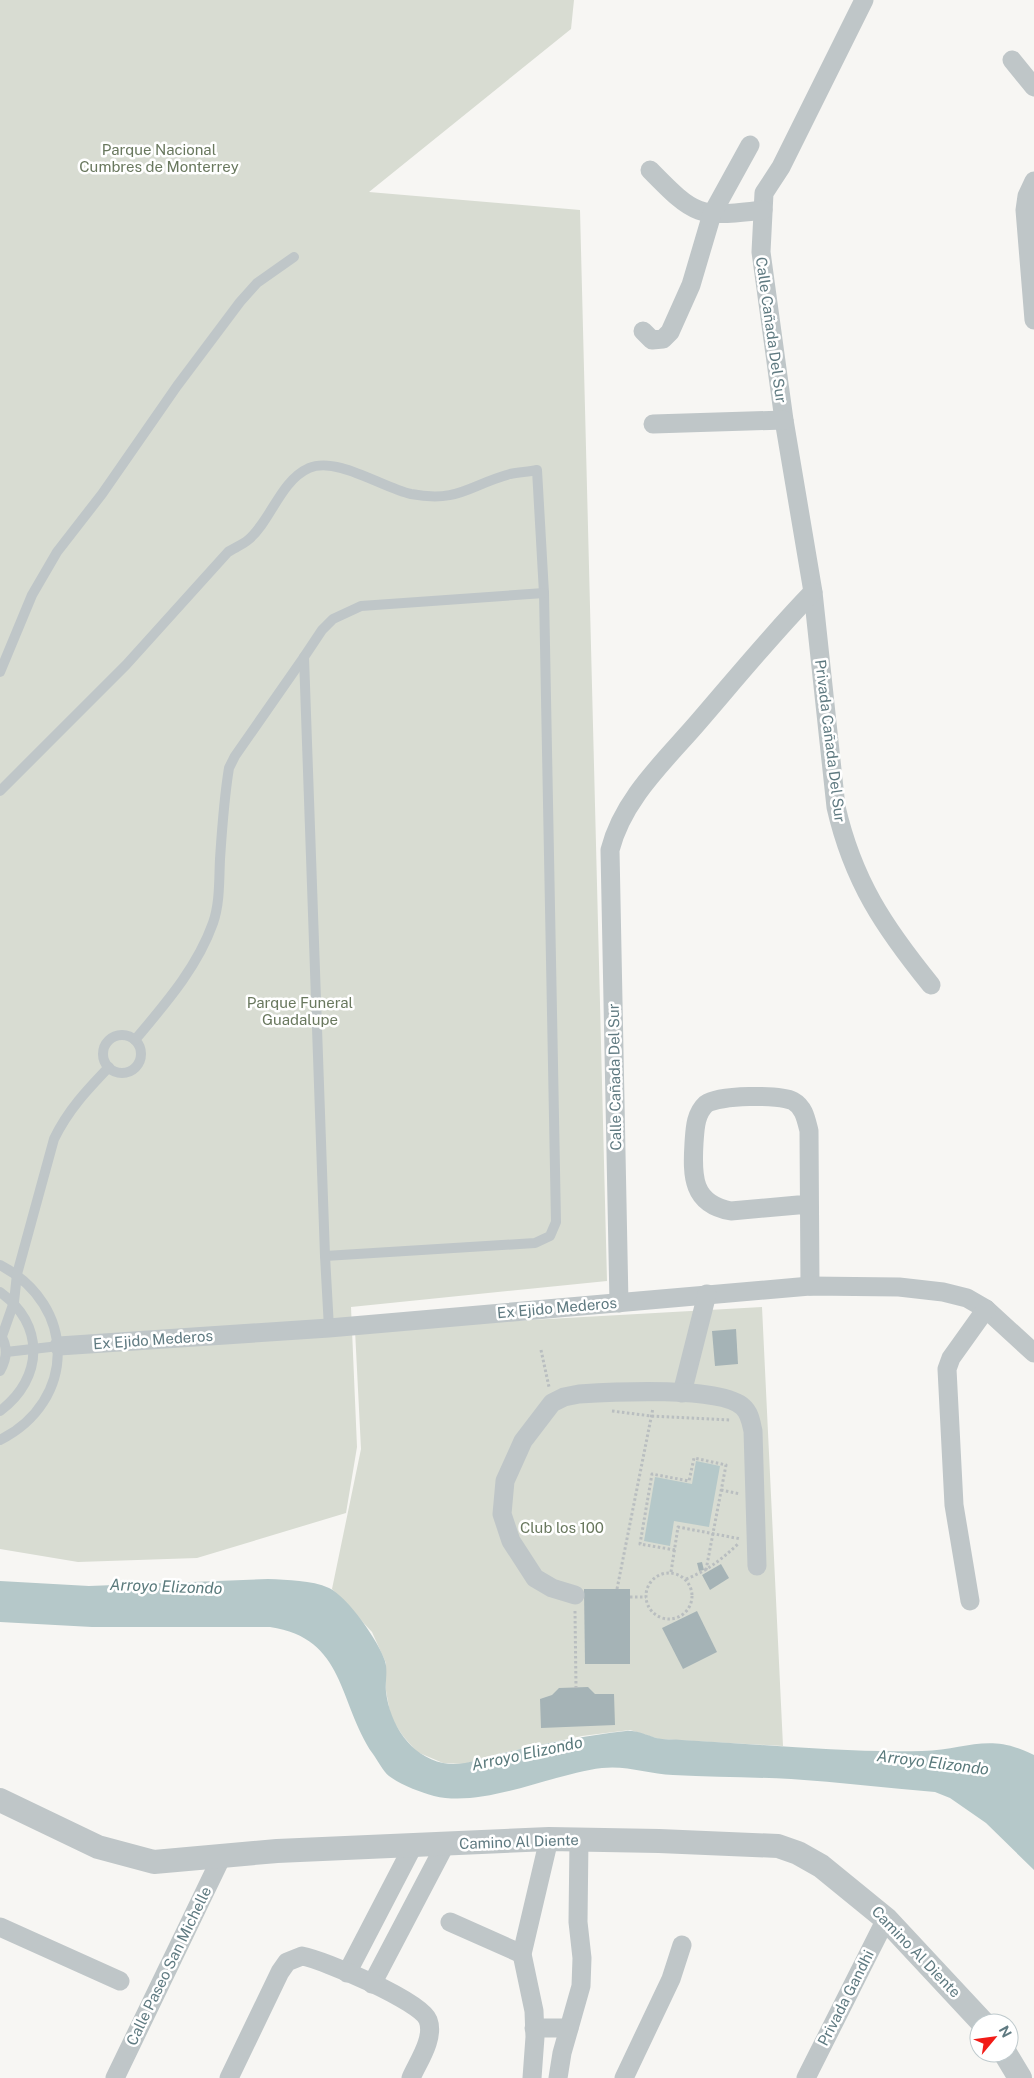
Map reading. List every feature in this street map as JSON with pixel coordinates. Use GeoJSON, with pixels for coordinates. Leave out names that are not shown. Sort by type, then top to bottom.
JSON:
{"type":"FeatureCollection","features":[{"type":"Feature","properties":{"kind":"street","name":"Calle Cañada Del Sur"},"geometry":{"type":"LineString","coordinates":[[619,1304],[610,850],[615,832],[624,814],[640,790],[776,630],[813,592],[763,283],[760,252],[764,193],[781,167],[864,0]]}},
{"type":"Feature","properties":{"kind":"street"},"geometry":{"type":"LineString","coordinates":[[1012,60],[1034,87]]}},
{"type":"Feature","properties":{"kind":"street"},"geometry":{"type":"LineString","coordinates":[[643,331],[652,340],[663,339],[670,332],[691,284],[712,214],[750,145]]}},
{"type":"Feature","properties":{"kind":"street"},"geometry":{"type":"LineString","coordinates":[[650,170],[680,200],[701,213],[726,215],[763,210]]}},
{"type":"Feature","properties":{"kind":"street"},"geometry":{"type":"LineString","coordinates":[[1034,181],[1027,196],[1025,210],[1034,320]]}},
{"type":"Feature","properties":{"kind":"street"},"geometry":{"type":"LineString","coordinates":[[653,424],[784,420]]}},
{"type":"Feature","properties":{"kind":"street","name":"Privada Cañada Del Sur"},"geometry":{"type":"LineString","coordinates":[[813,592],[836,807],[843,837],[856,873],[887,929],[932,985]]}},
{"type":"Feature","properties":{"kind":"street"},"geometry":{"type":"LineString","coordinates":[[809,1204],[731,1211],[719,1209],[704,1198],[698,1190],[693,1171],[696,1119],[707,1104],[719,1099],[770,1097],[792,1100],[803,1111],[808,1131],[809,1204],[810,1286]]}},
{"type":"Feature","properties":{"kind":"street","name":"Ex Ejido Mederos"},"geometry":{"type":"LineString","coordinates":[[59,1346],[329,1328],[810,1286],[899,1287],[943,1292],[967,1298],[986,1310],[1034,1353]]}},
{"type":"Feature","properties":{"kind":"street"},"geometry":{"type":"LineString","coordinates":[[682,1393],[707,1294]]}},
{"type":"Feature","properties":{"kind":"street"},"geometry":{"type":"LineString","coordinates":[[970,1601],[954,1506],[947,1376],[951,1358],[986,1310]]}},
{"type":"Feature","properties":{"kind":"street"},"geometry":{"type":"LineString","coordinates":[[575,1595],[552,1588],[535,1578],[516,1549],[502,1514],[505,1482],[523,1441],[552,1403],[564,1397],[579,1394],[682,1393],[725,1398],[735,1401],[744,1407],[750,1419],[754,1452],[757,1566]]}},
{"type":"Feature","properties":{"kind":"street","name":"Camino Al Diente"},"geometry":{"type":"LineString","coordinates":[[0,1800],[98,1847],[137,1859],[168,1862],[223,1854],[549,1839],[778,1846],[798,1853],[821,1866],[886,1919],[974,2013]]}},
{"type":"Feature","properties":{"kind":"street"},"geometry":{"type":"LineString","coordinates":[[532,2078],[534,2011],[522,1954],[549,1839]]}},
{"type":"Feature","properties":{"kind":"street"},"geometry":{"type":"LineString","coordinates":[[558,2078],[579,1993],[582,1958],[578,1922],[580,1840]]}},
{"type":"Feature","properties":{"kind":"street"},"geometry":{"type":"LineString","coordinates":[[372,1984],[445,1845]]}},
{"type":"Feature","properties":{"kind":"street"},"geometry":{"type":"LineString","coordinates":[[347,1972],[413,1846]]}},
{"type":"Feature","properties":{"kind":"street","name":"Calle Paseo San Michelle"},"geometry":{"type":"LineString","coordinates":[[114,2078],[223,1854]]}},
{"type":"Feature","properties":{"kind":"street","name":"Privada Gandhi"},"geometry":{"type":"LineString","coordinates":[[806,2078],[886,1919]]}},
{"type":"Feature","properties":{"kind":"street"},"geometry":{"type":"LineString","coordinates":[[450,1922],[522,1954]]}},
{"type":"Feature","properties":{"kind":"street"},"geometry":{"type":"LineString","coordinates":[[0,1927],[120,1981]]}},
{"type":"Feature","properties":{"kind":"street"},"geometry":{"type":"LineString","coordinates":[[624,2078],[670,1980],[682,1945]]}},
{"type":"Feature","properties":{"kind":"street"},"geometry":{"type":"LineString","coordinates":[[229,2078],[280,1972],[287,1962],[295,1957],[302,1956],[347,1972],[414,2004],[429,2021],[429,2033],[426,2047],[411,2078]]}},
{"type":"Feature","properties":{"kind":"street"},"geometry":{"type":"LineString","coordinates":[[534,2028],[569,2028]]}},
{"type":"Feature","properties":{"kind":"street"},"geometry":{"type":"LineString","coordinates":[[1011,2063],[1020,2078]]}},
{"type":"Feature","properties":{"kind":"lane"},"geometry":{"type":"LineString","coordinates":[[0,672],[32,595],[57,552],[102,494],[240,302],[257,282],[294,257]]}},
{"type":"Feature","properties":{"kind":"lane"},"geometry":{"type":"LineString","coordinates":[[0,791],[126,666],[228,552],[248,540],[295,479],[308,469],[321,465],[338,468],[409,493],[431,497],[458,495],[510,474],[537,470],[544,593],[556,1212],[554,1231],[550,1236],[535,1243],[325,1256]]}},
{"type":"Feature","properties":{"kind":"lane"},"geometry":{"type":"LineString","coordinates":[[135,1040],[165,1004],[194,963],[204,945],[213,922],[218,898],[229,768],[235,756],[322,630],[333,619],[361,606],[544,593]]}},
{"type":"Feature","properties":{"kind":"lane"},"geometry":{"type":"LineString","coordinates":[[304,657],[329,1328]]}},
{"type":"Feature","properties":{"kind":"lane"},"geometry":{"type":"LineString","coordinates":[[121,1035],[135,1040],[141,1052],[141,1058],[134,1069],[121,1073],[109,1067],[103,1052],[109,1040],[121,1035]]}},
{"type":"Feature","properties":{"kind":"lane"},"geometry":{"type":"LineString","coordinates":[[0,1371],[4,1364],[6,1352],[1,1335],[14,1302],[18,1274],[54,1139],[63,1119],[74,1103],[109,1067]]}},
{"type":"Feature","properties":{"kind":"lane"},"geometry":{"type":"LineString","coordinates":[[0,1266],[18,1274],[38,1294],[52,1318],[59,1346],[56,1375],[45,1402],[26,1424],[0,1440]]}},
{"type":"Feature","properties":{"kind":"lane"},"geometry":{"type":"LineString","coordinates":[[0,1292],[14,1302],[28,1324],[34,1349],[32,1368],[25,1386],[13,1401],[0,1411]]}},
{"type":"Feature","properties":{"kind":"lane"},"geometry":{"type":"LineString","coordinates":[[6,1352],[59,1346]]}},
{"type":"Feature","properties":{"kind":"path"},"geometry":{"type":"LineString","coordinates":[[542,1350],[552,1403]]}},
{"type":"Feature","properties":{"kind":"path"},"geometry":{"type":"LineString","coordinates":[[617,1589],[656,1392]]}},
{"type":"Feature","properties":{"kind":"path"},"geometry":{"type":"LineString","coordinates":[[602,1410],[651,1416],[737,1421]]}},
{"type":"Feature","properties":{"kind":"path"},"geometry":{"type":"LineString","coordinates":[[675,1550],[640,1544],[652,1474],[690,1481],[694,1458],[726,1465],[706,1570]]}},
{"type":"Feature","properties":{"kind":"path"},"geometry":{"type":"LineString","coordinates":[[721,1490],[740,1494],[741,1503]]}},
{"type":"Feature","properties":{"kind":"path"},"geometry":{"type":"LineString","coordinates":[[671,1572],[678,1527],[743,1540]]}},
{"type":"Feature","properties":{"kind":"path"},"geometry":{"type":"LineString","coordinates":[[742,1530],[743,1540]]}},
{"type":"Feature","properties":{"kind":"path"},"geometry":{"type":"LineString","coordinates":[[686,1579],[719,1562],[743,1540]]}},
{"type":"Feature","properties":{"kind":"path"},"geometry":{"type":"LineString","coordinates":[[671,1572],[686,1579],[692,1592],[690,1607],[679,1617],[665,1619],[658,1616],[648,1605],[646,1597],[647,1589],[656,1576],[671,1572]]}},
{"type":"Feature","properties":{"kind":"path"},"geometry":{"type":"LineString","coordinates":[[575,1595],[576,1688]]}},
{"type":"Feature","properties":{"kind":"path"},"geometry":{"type":"LineString","coordinates":[[630,1597],[646,1597]]}},
{"type":"Feature","properties":{"kind":"green space","name":"Parque Funeral Guadalupe"},"geometry":{"type":"Polygon","coordinates":[[[0,0],[574,0],[571,29],[369,192],[580,210],[607,1281],[351,1307],[357,1447],[346,1513],[197,1558],[78,1562],[0,1549],[0,0]]]}},
{"type":"Feature","properties":{"kind":"green space","name":"Club los 100"},"geometry":{"type":"Polygon","coordinates":[[[762,1307],[783,1746],[659,1739],[630,1730],[582,1736],[497,1754],[464,1764],[443,1763],[417,1752],[391,1718],[386,1691],[386,1663],[372,1632],[332,1589],[361,1449],[355,1330],[762,1307]]]}},
{"type":"Feature","properties":{"kind":"water"},"geometry":{"type":"Polygon","coordinates":[[[696,1461],[720,1466],[709,1527],[674,1521],[670,1546],[644,1541],[655,1477],[692,1484],[696,1461]]]}},
{"type":"Feature","properties":{"kind":"water","name":"Arroyo Elizondo"},"geometry":{"type":"Polygon","coordinates":[[[268,1579],[322,1585],[337,1593],[345,1601],[370,1632],[382,1653],[386,1665],[388,1704],[397,1727],[412,1746],[431,1759],[443,1763],[458,1764],[546,1744],[594,1735],[630,1731],[662,1739],[862,1751],[938,1750],[990,1743],[1004,1745],[1018,1748],[1034,1755],[1034,1870],[986,1823],[950,1798],[935,1792],[791,1779],[673,1775],[611,1767],[582,1771],[518,1789],[474,1798],[434,1796],[405,1785],[389,1776],[373,1754],[362,1734],[337,1676],[327,1659],[313,1644],[295,1634],[270,1627],[92,1627],[0,1622],[0,1581],[89,1586],[268,1579]]]}},
{"type":"Feature","properties":{"kind":"building"},"geometry":{"type":"Polygon","coordinates":[[[736,1329],[738,1364],[715,1366],[712,1331],[736,1329]]]}},
{"type":"Feature","properties":{"kind":"building"},"geometry":{"type":"Polygon","coordinates":[[[702,1562],[704,1570],[699,1571],[697,1563],[702,1562]]]}},
{"type":"Feature","properties":{"kind":"building"},"geometry":{"type":"Polygon","coordinates":[[[721,1564],[729,1578],[710,1590],[702,1575],[721,1564]]]}},
{"type":"Feature","properties":{"kind":"building"},"geometry":{"type":"Polygon","coordinates":[[[584,1589],[630,1589],[630,1664],[585,1664],[584,1589]]]}},
{"type":"Feature","properties":{"kind":"building"},"geometry":{"type":"Polygon","coordinates":[[[697,1611],[717,1652],[683,1669],[662,1628],[697,1611]]]}},
{"type":"Feature","properties":{"kind":"building"},"geometry":{"type":"Polygon","coordinates":[[[588,1687],[595,1694],[614,1694],[615,1725],[541,1728],[540,1699],[552,1695],[559,1688],[588,1687]]]}},
{"type":"Feature","properties":{"kind":"park label","name":"Parque Nacional Cumbres de Monterrey"},"geometry":{"type":"Point","coordinates":[159,158]}}]}
